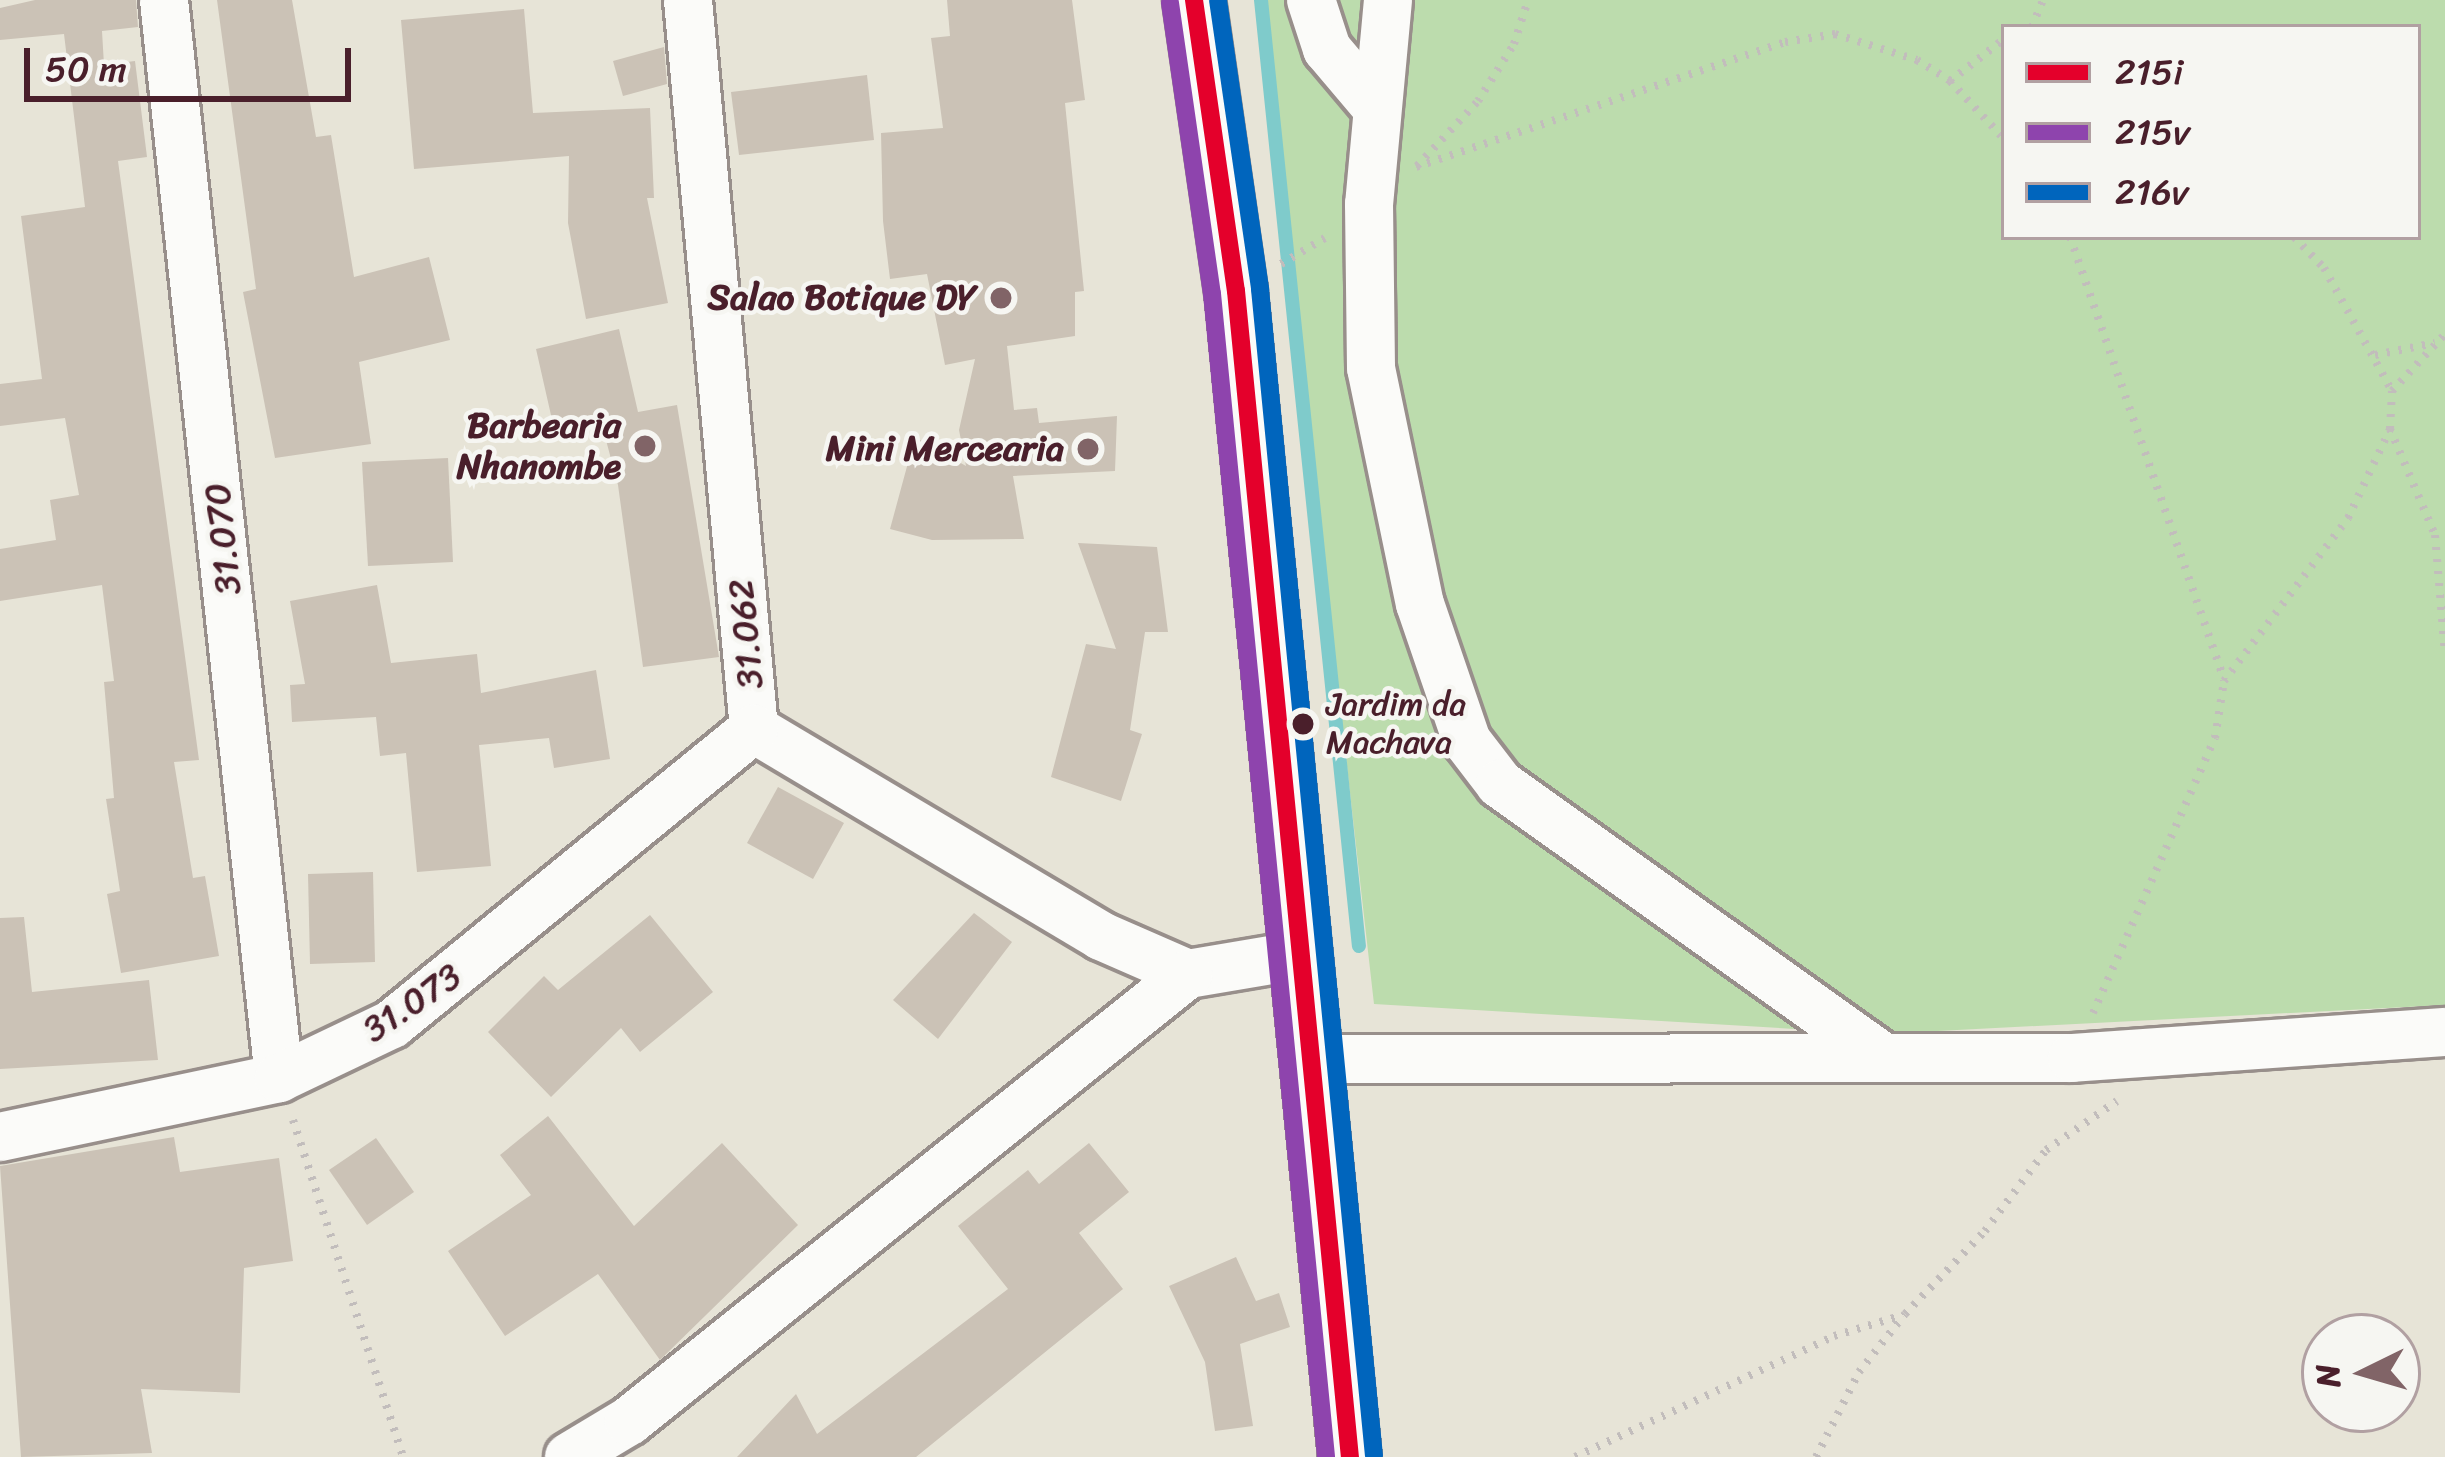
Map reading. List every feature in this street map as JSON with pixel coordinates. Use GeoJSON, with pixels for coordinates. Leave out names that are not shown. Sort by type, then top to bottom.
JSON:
{"type":"FeatureCollection","features":[{"type":"Feature","properties":{"kind":"main road"},"geometry":{"type":"LineString","coordinates":[[1194,0],[1236,291],[1300,955],[1316,1059],[1350,1457]]}},
{"type":"Feature","properties":{"kind":"street","name":"31.070"},"geometry":{"type":"LineString","coordinates":[[164,0],[279,1078]]}},
{"type":"Feature","properties":{"kind":"street","name":"31.062"},"geometry":{"type":"LineString","coordinates":[[688,0],[754,729],[1101,936],[1188,974]]}},
{"type":"Feature","properties":{"kind":"street"},"geometry":{"type":"LineString","coordinates":[[1311,0],[1327,49],[1376,107]]}},
{"type":"Feature","properties":{"kind":"street"},"geometry":{"type":"LineString","coordinates":[[1388,0],[1369,204],[1371,368],[1420,604],[1467,741],[1500,784],[1879,1054]]}},
{"type":"Feature","properties":{"kind":"street","name":"31.073"},"geometry":{"type":"LineString","coordinates":[[0,1138],[279,1078],[392,1024],[754,729]]}},
{"type":"Feature","properties":{"kind":"street"},"geometry":{"type":"LineString","coordinates":[[568,1457],[629,1421],[1188,974],[1300,955]]}},
{"type":"Feature","properties":{"kind":"street"},"geometry":{"type":"LineString","coordinates":[[1316,1059],[1879,1054],[2072,1058],[2445,1032]]}},
{"type":"Feature","properties":{"kind":"path"},"geometry":{"type":"LineString","coordinates":[[1319,242],[1416,167],[1478,101],[1514,44],[1528,0]]}},
{"type":"Feature","properties":{"kind":"path"},"geometry":{"type":"LineString","coordinates":[[1416,167],[1785,41],[1835,34],[1917,60],[1950,80],[2001,136]]}},
{"type":"Feature","properties":{"kind":"path"},"geometry":{"type":"LineString","coordinates":[[1950,80],[2001,41]]}},
{"type":"Feature","properties":{"kind":"path"},"geometry":{"type":"LineString","coordinates":[[2071,240],[2224,681]]}},
{"type":"Feature","properties":{"kind":"path"},"geometry":{"type":"LineString","coordinates":[[2072,1058],[2178,830],[2215,737],[2224,681],[2348,518],[2390,429],[2392,391],[2324,268],[2297,240]]}},
{"type":"Feature","properties":{"kind":"path"},"geometry":{"type":"LineString","coordinates":[[2392,391],[2445,334]]}},
{"type":"Feature","properties":{"kind":"path"},"geometry":{"type":"LineString","coordinates":[[2374,355],[2437,342]]}},
{"type":"Feature","properties":{"kind":"path"},"geometry":{"type":"LineString","coordinates":[[2390,429],[2435,535],[2445,654]]}},
{"type":"Feature","properties":{"kind":"path"},"geometry":{"type":"LineString","coordinates":[[279,1078],[403,1457]]}},
{"type":"Feature","properties":{"kind":"path"},"geometry":{"type":"LineString","coordinates":[[1816,1457],[1859,1372],[1904,1314],[1985,1231],[2046,1150],[2128,1094]]}},
{"type":"Feature","properties":{"kind":"path"},"geometry":{"type":"LineString","coordinates":[[1575,1457],[1834,1336],[1904,1314]]}},
{"type":"Feature","properties":{"kind":"green space"},"geometry":{"type":"Polygon","coordinates":[[[1260,0],[2445,0],[2445,1005],[1880,1034],[1374,1004],[1260,0]]]}},
{"type":"Feature","properties":{"kind":"building"},"geometry":{"type":"Polygon","coordinates":[[[35,0],[136,0],[138,27],[102,31],[104,65],[135,61],[147,157],[118,161],[199,760],[174,762],[193,878],[205,876],[219,956],[121,973],[107,894],[120,891],[106,799],[114,798],[104,682],[114,681],[102,585],[0,601],[0,549],[56,540],[50,500],[79,495],[65,418],[0,426],[0,384],[42,379],[21,216],[85,207],[64,34],[0,40],[0,8],[35,0]]]}},
{"type":"Feature","properties":{"kind":"building"},"geometry":{"type":"Polygon","coordinates":[[[217,0],[292,0],[316,137],[331,135],[354,277],[429,257],[450,340],[359,362],[371,444],[275,458],[243,292],[256,289],[217,0]]]}},
{"type":"Feature","properties":{"kind":"building"},"geometry":{"type":"Polygon","coordinates":[[[947,0],[1072,0],[1085,100],[1065,103],[1084,291],[1075,292],[1075,336],[1007,346],[1014,410],[1037,408],[1039,423],[1117,416],[1115,471],[1013,476],[1024,539],[932,540],[890,529],[915,437],[966,466],[959,430],[975,359],[945,365],[927,274],[890,279],[883,221],[881,133],[943,128],[931,38],[950,36],[947,0]]]}},
{"type":"Feature","properties":{"kind":"building"},"geometry":{"type":"Polygon","coordinates":[[[524,9],[533,113],[650,108],[654,198],[647,198],[668,303],[586,319],[568,223],[569,156],[414,169],[401,20],[524,9]]]}},
{"type":"Feature","properties":{"kind":"building"},"geometry":{"type":"Polygon","coordinates":[[[664,47],[667,84],[623,96],[613,61],[664,47]]]}},
{"type":"Feature","properties":{"kind":"building"},"geometry":{"type":"Polygon","coordinates":[[[867,75],[874,140],[739,155],[731,92],[867,75]]]}},
{"type":"Feature","properties":{"kind":"building"},"geometry":{"type":"Polygon","coordinates":[[[619,329],[638,412],[677,405],[719,657],[643,667],[618,485],[599,414],[553,424],[536,349],[619,329]]]}},
{"type":"Feature","properties":{"kind":"building"},"geometry":{"type":"Polygon","coordinates":[[[448,458],[453,562],[368,566],[362,462],[448,458]]]}},
{"type":"Feature","properties":{"kind":"building"},"geometry":{"type":"Polygon","coordinates":[[[1078,543],[1157,547],[1168,632],[1145,632],[1130,730],[1142,734],[1121,801],[1051,777],[1086,644],[1116,649],[1078,543]]]}},
{"type":"Feature","properties":{"kind":"building"},"geometry":{"type":"Polygon","coordinates":[[[377,585],[391,663],[477,654],[481,693],[596,670],[610,759],[554,768],[549,738],[479,745],[491,866],[417,872],[406,753],[380,756],[376,717],[292,722],[290,685],[305,684],[290,601],[377,585]]]}},
{"type":"Feature","properties":{"kind":"building"},"geometry":{"type":"Polygon","coordinates":[[[778,787],[844,823],[813,879],[747,843],[778,787]]]}},
{"type":"Feature","properties":{"kind":"building"},"geometry":{"type":"Polygon","coordinates":[[[373,872],[375,962],[310,964],[308,874],[373,872]]]}},
{"type":"Feature","properties":{"kind":"building"},"geometry":{"type":"Polygon","coordinates":[[[974,913],[1012,942],[938,1039],[893,1000],[974,913]]]}},
{"type":"Feature","properties":{"kind":"building"},"geometry":{"type":"Polygon","coordinates":[[[650,915],[713,992],[640,1052],[621,1028],[551,1097],[488,1032],[544,976],[558,990],[650,915]]]}},
{"type":"Feature","properties":{"kind":"building"},"geometry":{"type":"Polygon","coordinates":[[[24,917],[32,992],[149,980],[158,1060],[0,1069],[0,918],[24,917]]]}},
{"type":"Feature","properties":{"kind":"building"},"geometry":{"type":"Polygon","coordinates":[[[548,1116],[634,1226],[722,1143],[798,1225],[660,1360],[598,1274],[505,1336],[448,1251],[531,1195],[500,1155],[548,1116]]]}},
{"type":"Feature","properties":{"kind":"building"},"geometry":{"type":"Polygon","coordinates":[[[174,1137],[180,1172],[279,1158],[293,1261],[244,1268],[240,1393],[141,1389],[152,1453],[21,1457],[0,1166],[174,1137]]]}},
{"type":"Feature","properties":{"kind":"building"},"geometry":{"type":"Polygon","coordinates":[[[376,1138],[414,1192],[367,1225],[329,1170],[376,1138]]]}},
{"type":"Feature","properties":{"kind":"building"},"geometry":{"type":"Polygon","coordinates":[[[1089,1143],[1129,1192],[1079,1233],[1123,1289],[916,1457],[737,1457],[796,1394],[817,1434],[1008,1289],[958,1226],[1028,1170],[1039,1184],[1089,1143]]]}},
{"type":"Feature","properties":{"kind":"building"},"geometry":{"type":"Polygon","coordinates":[[[1236,1257],[1256,1301],[1279,1293],[1290,1327],[1240,1344],[1253,1426],[1215,1431],[1205,1362],[1169,1286],[1236,1257]]]}},
{"type":"Feature","properties":{"kind":"waterway"},"geometry":{"type":"LineString","coordinates":[[1261,0],[1359,946]]}},
{"type":"Feature","properties":{"kind":"transit line","name":"215i"},"geometry":{"type":"LineString","coordinates":[[1194,0],[1236,291],[1350,1457]]}},
{"type":"Feature","properties":{"kind":"transit line","name":"216v"},"geometry":{"type":"LineString","coordinates":[[1218,0],[1260,289],[1374,1455]]}},
{"type":"Feature","properties":{"kind":"transit line","name":"215v"},"geometry":{"type":"LineString","coordinates":[[1170,3],[1212,294],[1326,1457]]}},
{"type":"Feature","properties":{"kind":"place","name":"Salao Botique DY"},"geometry":{"type":"Point","coordinates":[1001,298]}},
{"type":"Feature","properties":{"kind":"place","name":"Barbearia Nhanombe"},"geometry":{"type":"Point","coordinates":[645,446]}},
{"type":"Feature","properties":{"kind":"place","name":"Mini Mercearia"},"geometry":{"type":"Point","coordinates":[1088,449]}},
{"type":"Feature","properties":{"kind":"place","name":"Jardim da Machava"},"geometry":{"type":"Point","coordinates":[1303,724]}}]}
